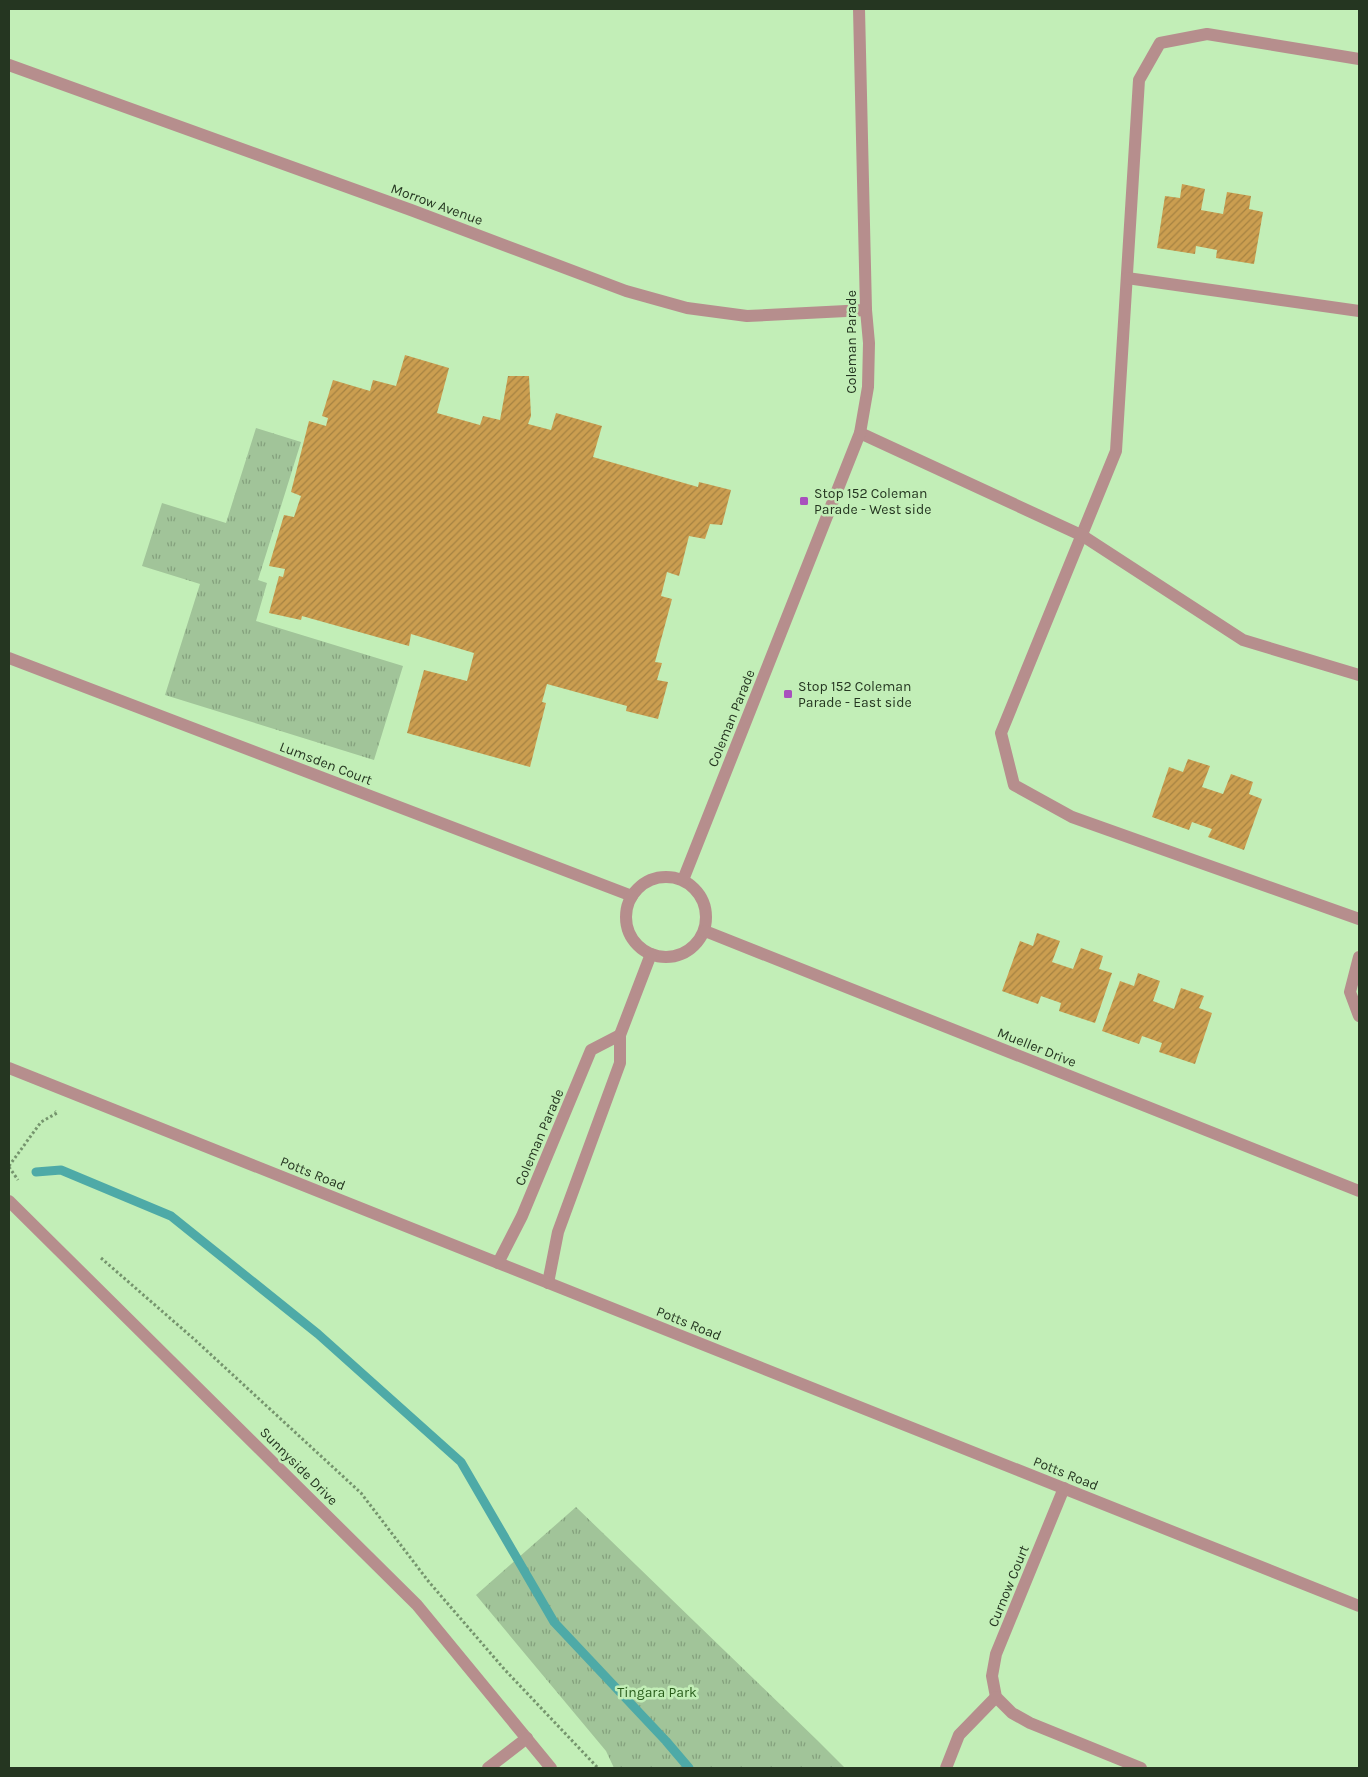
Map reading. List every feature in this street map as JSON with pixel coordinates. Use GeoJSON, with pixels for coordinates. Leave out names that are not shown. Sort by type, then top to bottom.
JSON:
{"type":"FeatureCollection","features":[{"type":"Feature","properties":{"kind":"street","name":"Coleman Parade"},"geometry":{"type":"LineString","coordinates":[[683,880],[860,433],[868,387],[868,343],[859,9]]}},
{"type":"Feature","properties":{"kind":"street"},"geometry":{"type":"LineString","coordinates":[[1359,59],[1207,34],[1160,43],[1139,80],[1116,451],[1083,536],[1001,733],[1014,785],[1072,817],[1359,919]]}},
{"type":"Feature","properties":{"kind":"street","name":"Morrow Avenue"},"geometry":{"type":"LineString","coordinates":[[9,65],[626,290],[686,308],[747,316],[866,310]]}},
{"type":"Feature","properties":{"kind":"street"},"geometry":{"type":"LineString","coordinates":[[1127,278],[1359,311]]}},
{"type":"Feature","properties":{"kind":"street"},"geometry":{"type":"LineString","coordinates":[[860,433],[1083,536],[1243,640],[1359,675]]}},
{"type":"Feature","properties":{"kind":"street","name":"Lumsden Court"},"geometry":{"type":"LineString","coordinates":[[9,658],[632,896]]}},
{"type":"Feature","properties":{"kind":"street"},"geometry":{"type":"LineString","coordinates":[[671,877],[683,880],[699,893],[706,908],[707,919],[701,939],[691,948],[676,956],[659,956],[645,952],[634,942],[627,926],[626,912],[632,896],[642,885],[657,878],[671,877]]}},
{"type":"Feature","properties":{"kind":"street","name":"Mueller Drive"},"geometry":{"type":"LineString","coordinates":[[704,931],[1359,1191]]}},
{"type":"Feature","properties":{"kind":"street"},"geometry":{"type":"LineString","coordinates":[[548,1283],[558,1232],[620,1062],[620,1035],[651,954]]}},
{"type":"Feature","properties":{"kind":"street"},"geometry":{"type":"LineString","coordinates":[[1359,956],[1350,992],[1359,1016]]}},
{"type":"Feature","properties":{"kind":"street","name":"Coleman Parade"},"geometry":{"type":"LineString","coordinates":[[498,1263],[522,1216],[591,1050],[620,1035]]}},
{"type":"Feature","properties":{"kind":"street","name":"Potts Road"},"geometry":{"type":"LineString","coordinates":[[9,1068],[1359,1606]]}},
{"type":"Feature","properties":{"kind":"street","name":"Sunnyside Drive"},"geometry":{"type":"LineString","coordinates":[[9,1201],[417,1605],[551,1768]]}},
{"type":"Feature","properties":{"kind":"street","name":"Curnow Court"},"geometry":{"type":"LineString","coordinates":[[996,1697],[992,1676],[996,1654],[1064,1488]]}},
{"type":"Feature","properties":{"kind":"street"},"geometry":{"type":"LineString","coordinates":[[946,1768],[959,1735],[996,1697],[1012,1714],[1030,1723],[1141,1768]]}},
{"type":"Feature","properties":{"kind":"street"},"geometry":{"type":"LineString","coordinates":[[488,1768],[527,1738]]}},
{"type":"Feature","properties":{"kind":"path"},"geometry":{"type":"LineString","coordinates":[[18,1181],[9,1166],[40,1122],[57,1113],[38,1102],[46,1082]]}},
{"type":"Feature","properties":{"kind":"path"},"geometry":{"type":"LineString","coordinates":[[96,1253],[194,1339],[361,1493],[429,1582],[505,1670],[598,1768]]}},
{"type":"Feature","properties":{"kind":"green space"},"geometry":{"type":"Polygon","coordinates":[[[256,428],[301,442],[258,580],[267,583],[256,621],[403,666],[374,760],[165,695],[200,584],[142,566],[162,503],[226,523],[256,428]]]}},
{"type":"Feature","properties":{"kind":"green space","name":"Tingara Park"},"geometry":{"type":"Polygon","coordinates":[[[576,1507],[845,1768],[614,1768],[606,1751],[476,1595],[576,1507]]]}},
{"type":"Feature","properties":{"kind":"building"},"geometry":{"type":"Polygon","coordinates":[[[1182,184],[1205,189],[1201,210],[1223,214],[1227,192],[1251,196],[1249,209],[1263,212],[1254,264],[1216,258],[1217,250],[1196,246],[1195,254],[1157,248],[1165,196],[1180,198],[1182,184]]]}},
{"type":"Feature","properties":{"kind":"building"},"geometry":{"type":"Polygon","coordinates":[[[405,355],[449,368],[437,413],[480,425],[483,416],[500,420],[508,376],[529,376],[531,416],[528,424],[551,430],[556,413],[602,426],[593,457],[698,487],[699,482],[731,490],[722,525],[710,524],[705,539],[689,536],[679,576],[667,572],[661,596],[672,599],[655,662],[662,663],[657,680],[668,682],[658,719],[626,711],[627,706],[547,684],[542,702],[546,703],[530,767],[407,733],[424,670],[467,681],[474,653],[411,634],[409,646],[302,616],[301,620],[269,613],[279,576],[283,577],[285,569],[269,566],[284,515],[294,517],[301,496],[291,492],[309,421],[326,426],[328,418],[322,416],[333,380],[370,391],[373,380],[396,386],[405,355]]]}},
{"type":"Feature","properties":{"kind":"building"},"geometry":{"type":"Polygon","coordinates":[[[1188,759],[1210,766],[1202,787],[1223,794],[1231,774],[1253,782],[1249,794],[1262,799],[1244,850],[1208,837],[1212,829],[1192,822],[1189,830],[1152,817],[1169,767],[1183,772],[1188,759]]]}},
{"type":"Feature","properties":{"kind":"building"},"geometry":{"type":"Polygon","coordinates":[[[1037,933],[1060,941],[1052,962],[1073,969],[1081,948],[1103,956],[1099,969],[1112,973],[1095,1023],[1059,1011],[1061,1003],[1041,996],[1038,1004],[1002,991],[1020,941],[1033,946],[1037,933]]]}},
{"type":"Feature","properties":{"kind":"building"},"geometry":{"type":"Polygon","coordinates":[[[1138,973],[1160,981],[1153,1001],[1174,1009],[1181,988],[1204,996],[1199,1008],[1212,1013],[1195,1064],[1159,1052],[1162,1043],[1142,1036],[1139,1044],[1102,1031],[1120,981],[1134,986],[1138,973]]]}},
{"type":"Feature","properties":{"kind":"waterway"},"geometry":{"type":"LineString","coordinates":[[36,1172],[61,1170],[171,1216],[318,1334],[461,1462],[554,1622],[689,1768]]}},
{"type":"Feature","properties":{"kind":"place","name":"Stop 152 Coleman Parade - West side"},"geometry":{"type":"Point","coordinates":[804,501]}},
{"type":"Feature","properties":{"kind":"place","name":"Stop 152 Coleman Parade - East side"},"geometry":{"type":"Point","coordinates":[788,694]}}]}
